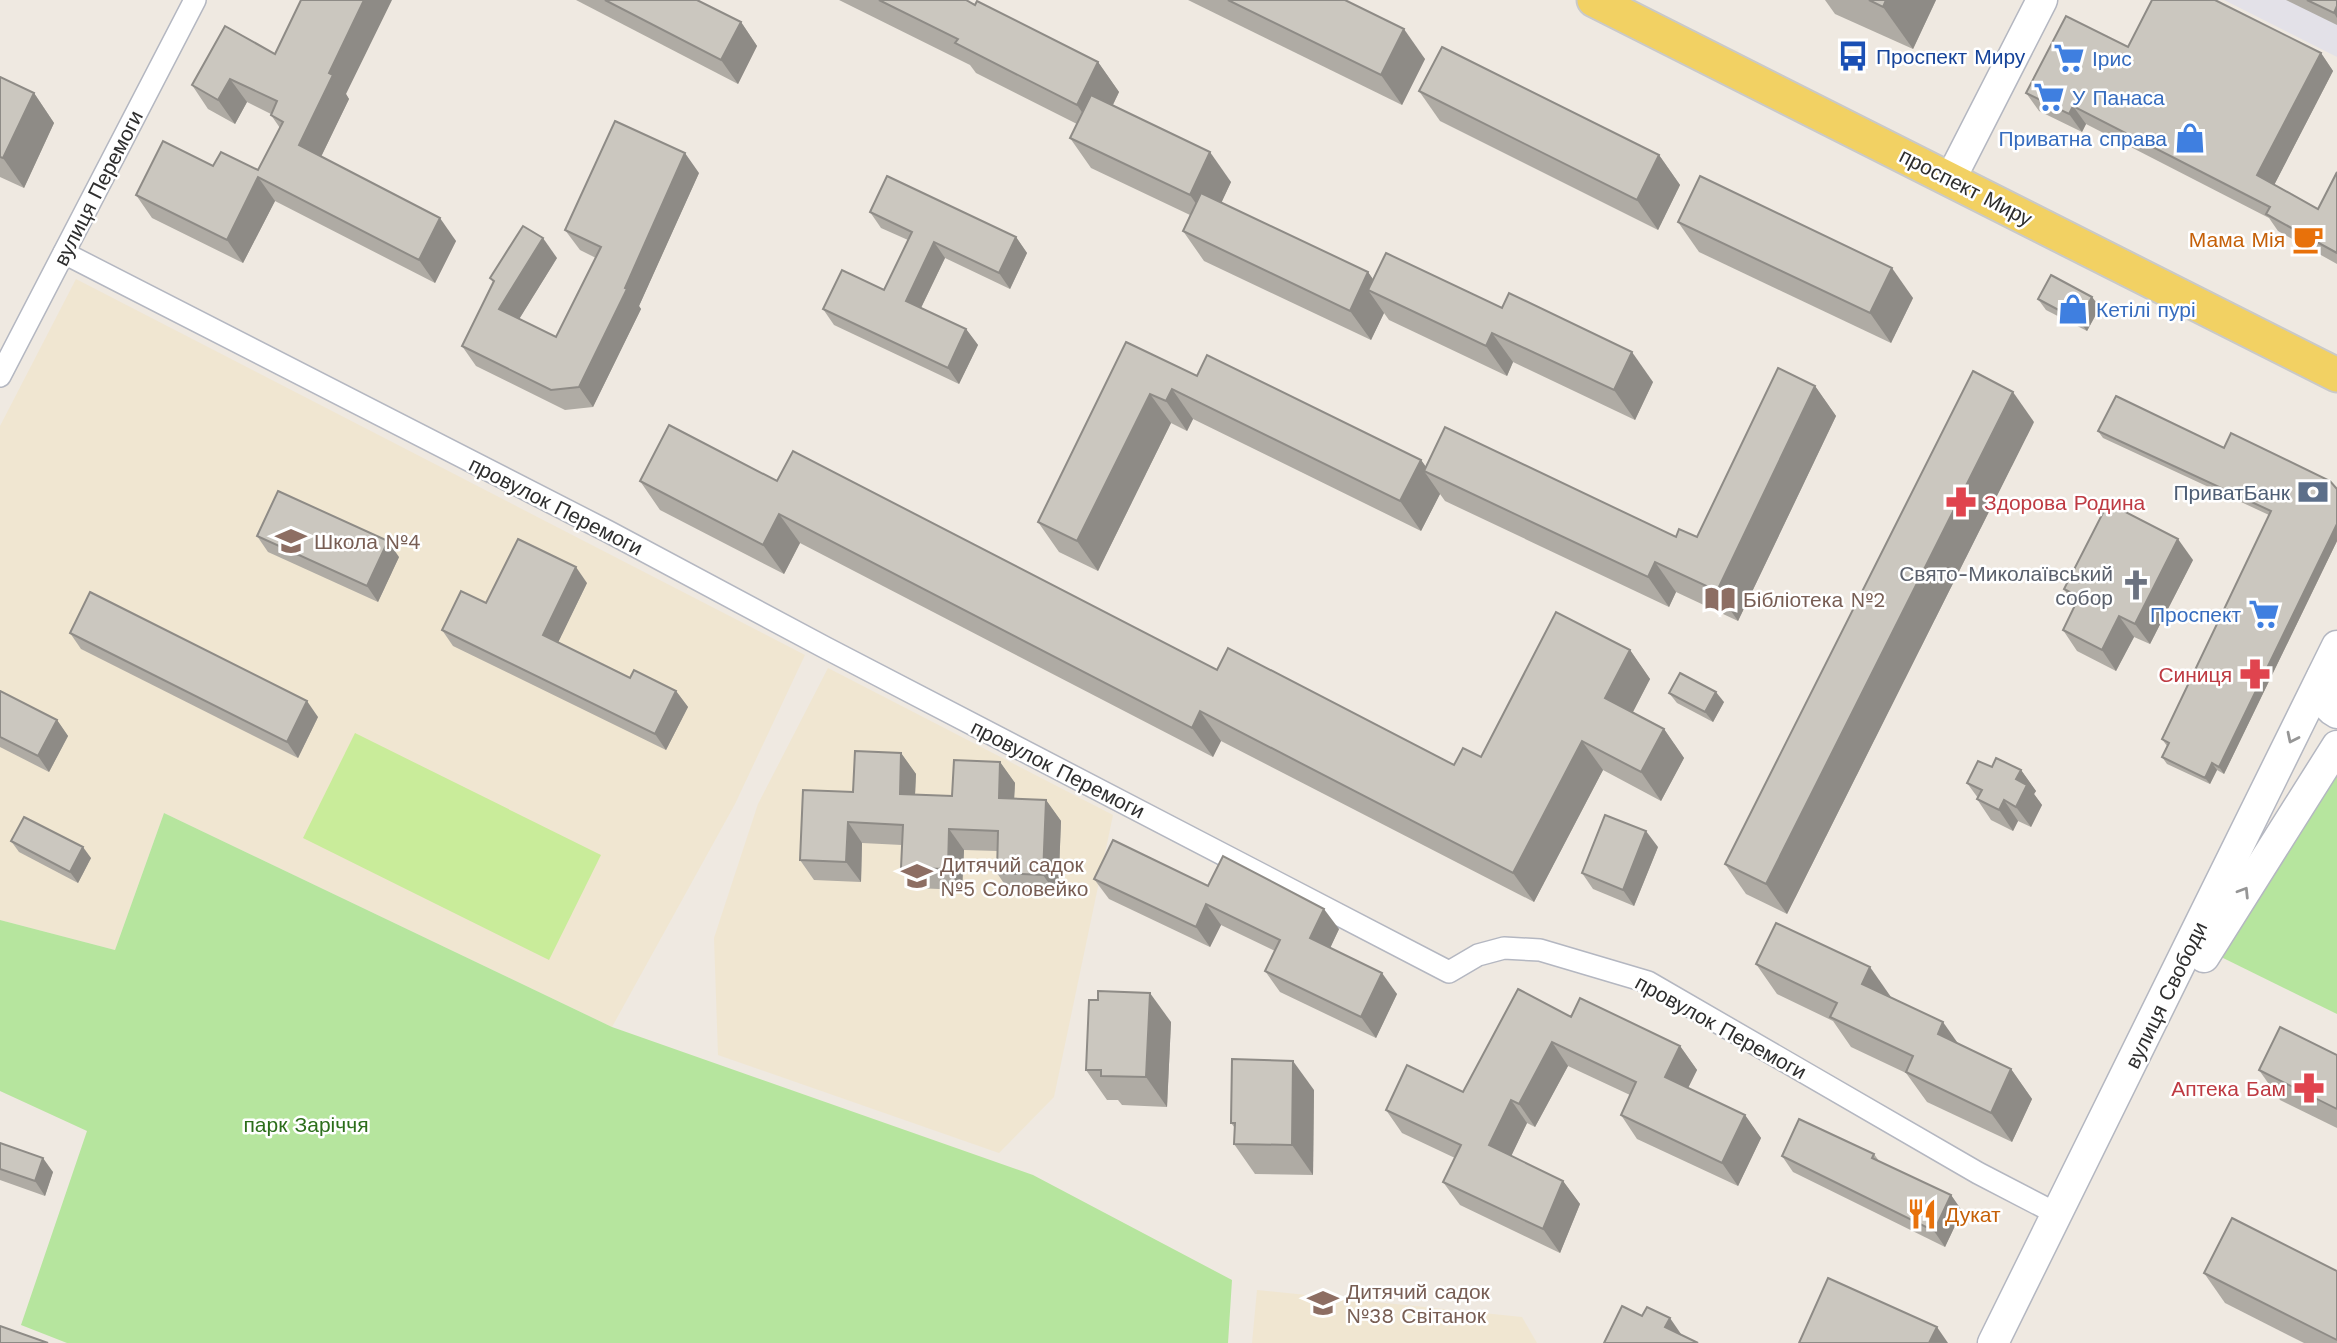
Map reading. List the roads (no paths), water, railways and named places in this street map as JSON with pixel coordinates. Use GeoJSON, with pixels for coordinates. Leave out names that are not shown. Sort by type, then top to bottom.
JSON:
{"type":"FeatureCollection","features":[{"type":"Feature","properties":{"kind":"main road","name":"проспект Миру"},"geometry":{"type":"LineString","coordinates":[[1594,0],[2337,375]]}},
{"type":"Feature","properties":{"kind":"main road"},"geometry":{"type":"LineString","coordinates":[[1950,180],[2042,0]]}},
{"type":"Feature","properties":{"kind":"main road","name":"вулиця Свободи"},"geometry":{"type":"LineString","coordinates":[[1993,1343],[2337,646]]}},
{"type":"Feature","properties":{"kind":"main road"},"geometry":{"type":"LineString","coordinates":[[2322,677],[2323,698],[2328,708],[2337,713]]}},
{"type":"Feature","properties":{"kind":"main road","name":"вулиця Свободи"},"geometry":{"type":"LineString","coordinates":[[2012,1343],[2208,950],[2337,746]]}},
{"type":"Feature","properties":{"kind":"main road"},"geometry":{"type":"LineString","coordinates":[[2138,1089],[2133,1082],[2165,1016],[2161,1005]]}},
{"type":"Feature","properties":{"kind":"street","name":"вулиця Перемоги"},"geometry":{"type":"LineString","coordinates":[[0,376],[195,0]]}},
{"type":"Feature","properties":{"kind":"street","name":"провулок Перемоги"},"geometry":{"type":"LineString","coordinates":[[64,253],[608,532],[834,653],[1449,972],[1478,955],[1504,948],[1540,950],[1648,982],[1978,1173],[2057,1214]]}},
{"type":"Feature","properties":{"kind":"place","name":"Проспект Миру"},"geometry":{"type":"Point","coordinates":[1853,56]}},
{"type":"Feature","properties":{"kind":"place","name":"Ірис"},"geometry":{"type":"Point","coordinates":[2069,58]}},
{"type":"Feature","properties":{"kind":"place","name":"У Панаса"},"geometry":{"type":"Point","coordinates":[2049,97]}},
{"type":"Feature","properties":{"kind":"place","name":"Приватна справа"},"geometry":{"type":"Point","coordinates":[2190,138]}},
{"type":"Feature","properties":{"kind":"place","name":"Мама Мія"},"geometry":{"type":"Point","coordinates":[2308,239]}},
{"type":"Feature","properties":{"kind":"place","name":"Кетілі пурі"},"geometry":{"type":"Point","coordinates":[2073,309]}},
{"type":"Feature","properties":{"kind":"place","name":"ПриватБанк"},"geometry":{"type":"Point","coordinates":[2313,492]}},
{"type":"Feature","properties":{"kind":"place","name":"Здорова Родина"},"geometry":{"type":"Point","coordinates":[1961,502]}},
{"type":"Feature","properties":{"kind":"place","name":"Школа №4"},"geometry":{"type":"Point","coordinates":[291,541]}},
{"type":"Feature","properties":{"kind":"place","name":"Свято-Миколаївський собор"},"geometry":{"type":"Point","coordinates":[2136,585]}},
{"type":"Feature","properties":{"kind":"place","name":"Бібліотека №2"},"geometry":{"type":"Point","coordinates":[1720,599]}},
{"type":"Feature","properties":{"kind":"place","name":"Проспект"},"geometry":{"type":"Point","coordinates":[2264,614]}},
{"type":"Feature","properties":{"kind":"place","name":"Синиця"},"geometry":{"type":"Point","coordinates":[2255,674]}},
{"type":"Feature","properties":{"kind":"place","name":"Дитячий садок №5 Соловейко"},"geometry":{"type":"Point","coordinates":[917,876]}},
{"type":"Feature","properties":{"kind":"place","name":"Аптека Бам"},"geometry":{"type":"Point","coordinates":[2309,1088]}},
{"type":"Feature","properties":{"kind":"place","name":"Дукат"},"geometry":{"type":"Point","coordinates":[1922,1214]}},
{"type":"Feature","properties":{"kind":"place","name":"Дитячий садок №38 Світанок"},"geometry":{"type":"Point","coordinates":[1323,1303]}},
{"type":"Feature","properties":{"kind":"park label","name":"парк Заріччя"},"geometry":{"type":"Point","coordinates":[306,1124]}}]}
